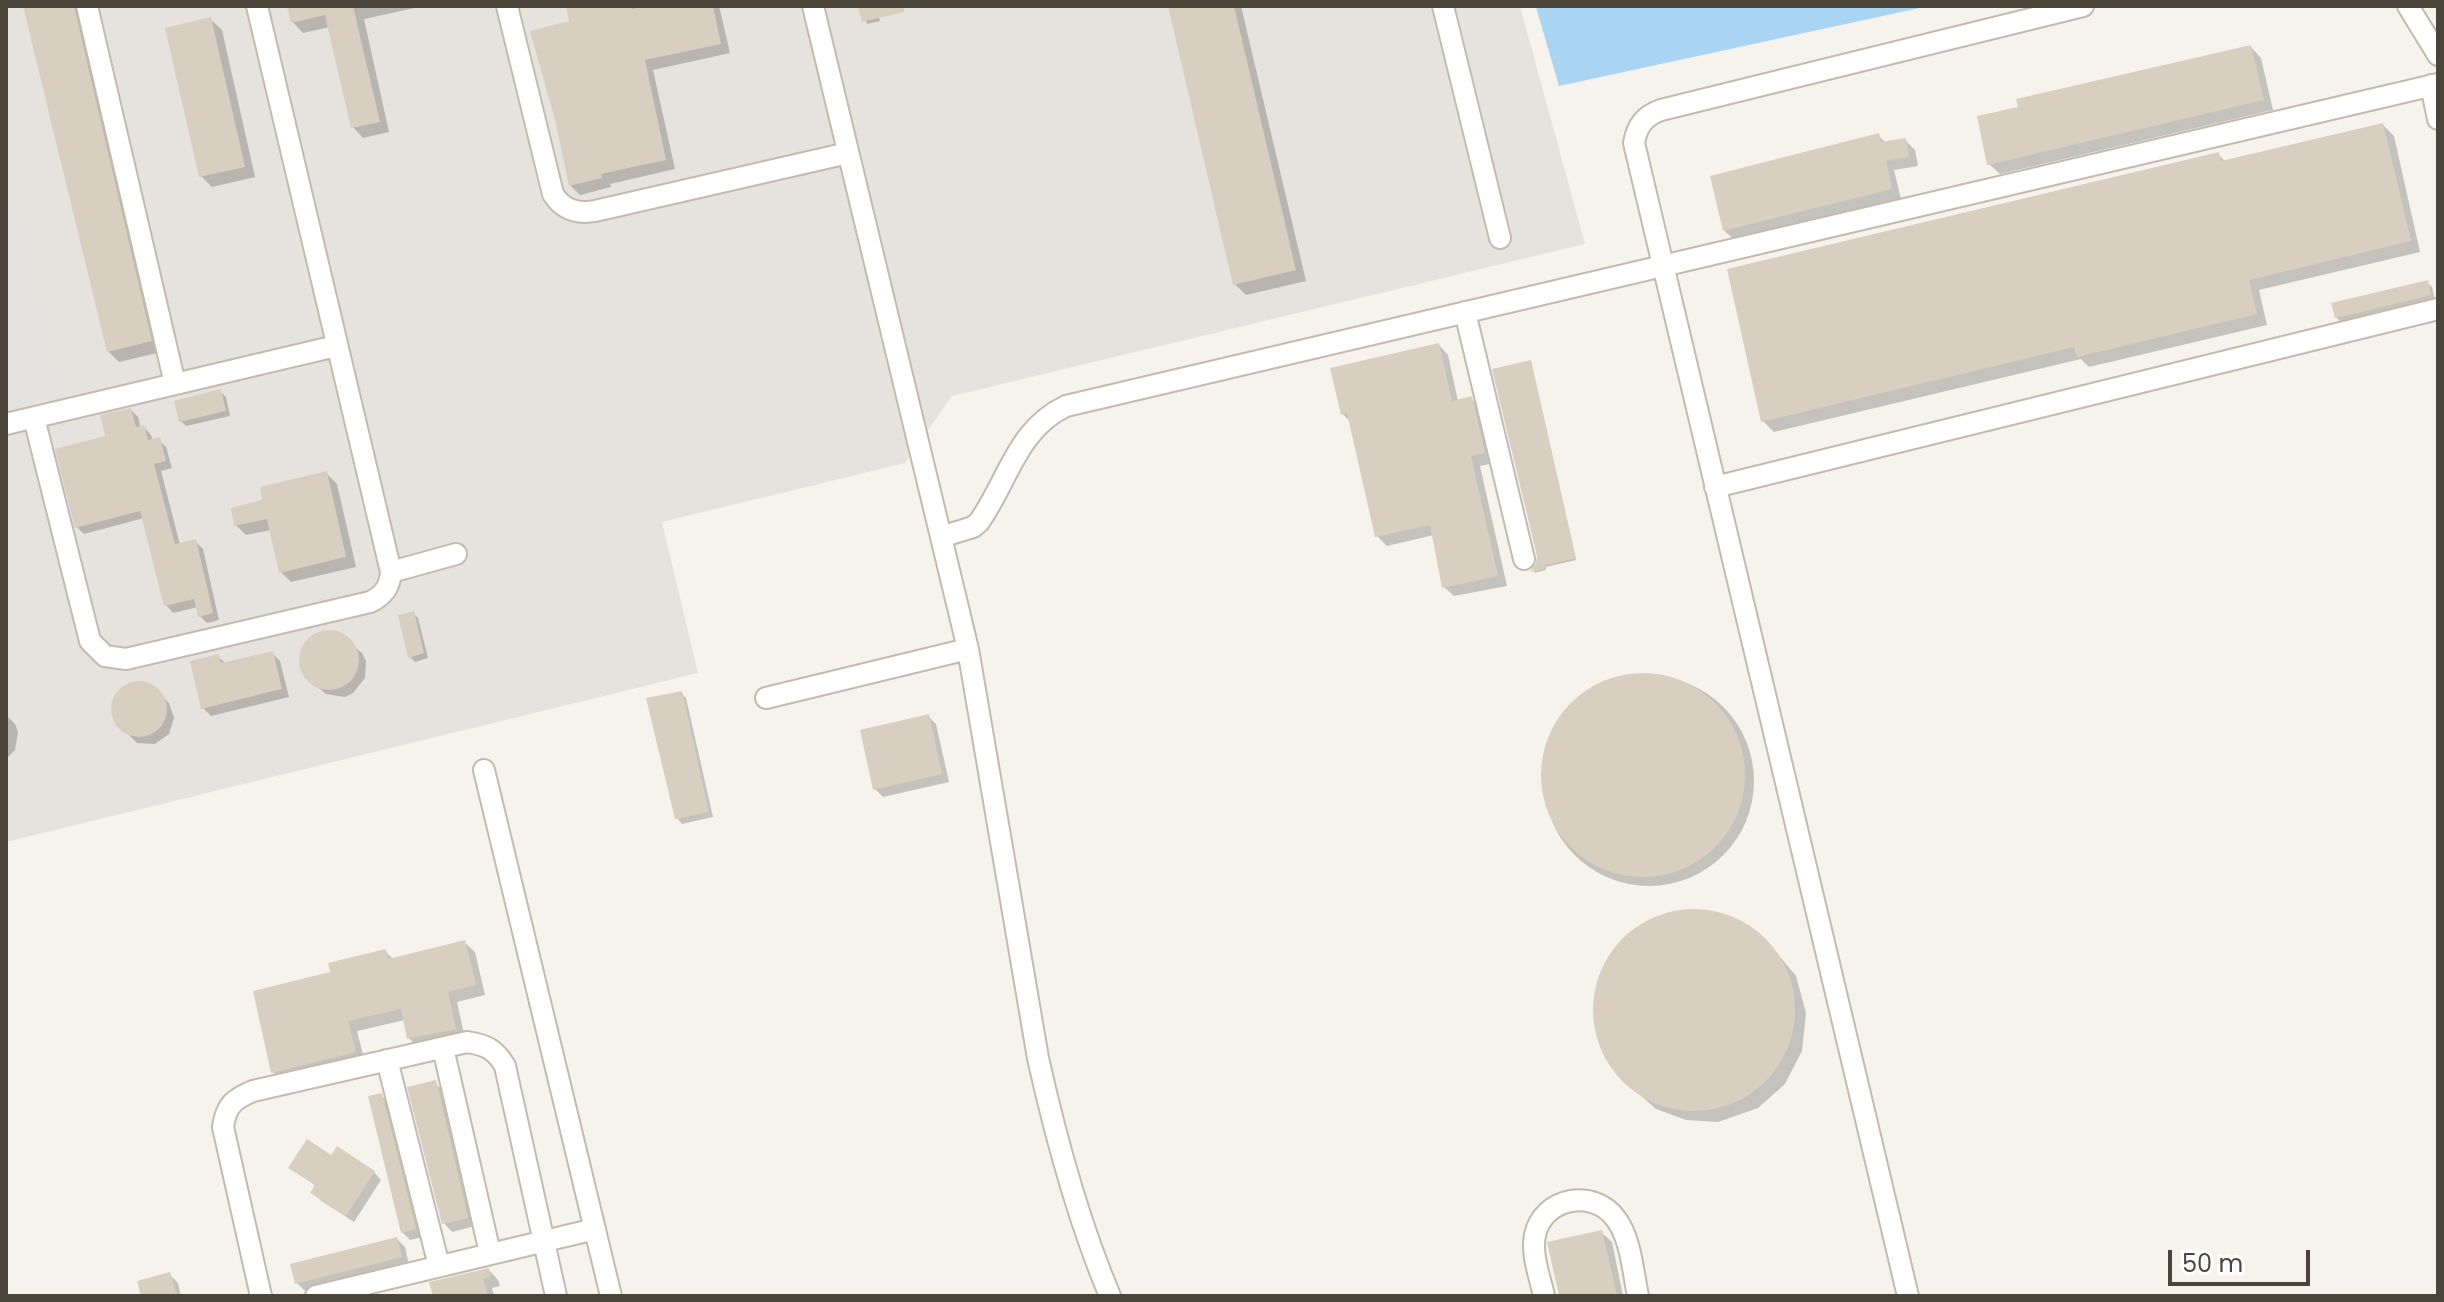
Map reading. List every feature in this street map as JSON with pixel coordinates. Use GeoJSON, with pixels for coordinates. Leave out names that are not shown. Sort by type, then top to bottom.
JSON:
{"type":"FeatureCollection","features":[{"type":"Feature","properties":{"kind":"street"},"geometry":{"type":"LineString","coordinates":[[87,6],[175,384]]}},
{"type":"Feature","properties":{"kind":"street"},"geometry":{"type":"LineString","coordinates":[[34,418],[87,630],[96,650],[105,656],[126,659],[370,602],[388,588],[391,572],[257,6]]}},
{"type":"Feature","properties":{"kind":"street"},"geometry":{"type":"LineString","coordinates":[[507,6],[553,194],[570,210],[595,211],[848,153]]}},
{"type":"Feature","properties":{"kind":"street"},"geometry":{"type":"LineString","coordinates":[[813,6],[968,649],[1038,1058],[1075,1199],[1110,1296]]}},
{"type":"Feature","properties":{"kind":"street"},"geometry":{"type":"LineString","coordinates":[[1443,6],[1500,238]]}},
{"type":"Feature","properties":{"kind":"street"},"geometry":{"type":"LineString","coordinates":[[1908,1296],[1634,143],[1639,126],[1652,113],[2083,6]]}},
{"type":"Feature","properties":{"kind":"street"},"geometry":{"type":"LineString","coordinates":[[2408,6],[2438,55]]}},
{"type":"Feature","properties":{"kind":"street"},"geometry":{"type":"LineString","coordinates":[[941,537],[973,527],[979,522],[1032,429],[1066,406],[2434,84],[2438,119]]}},
{"type":"Feature","properties":{"kind":"street"},"geometry":{"type":"LineString","coordinates":[[1715,487],[2438,309]]}},
{"type":"Feature","properties":{"kind":"street"},"geometry":{"type":"LineString","coordinates":[[1465,312],[1524,559]]}},
{"type":"Feature","properties":{"kind":"street"},"geometry":{"type":"LineString","coordinates":[[6,424],[336,346]]}},
{"type":"Feature","properties":{"kind":"street"},"geometry":{"type":"LineString","coordinates":[[391,572],[456,554]]}},
{"type":"Feature","properties":{"kind":"street"},"geometry":{"type":"LineString","coordinates":[[766,698],[968,649]]}},
{"type":"Feature","properties":{"kind":"street"},"geometry":{"type":"LineString","coordinates":[[484,770],[611,1296]]}},
{"type":"Feature","properties":{"kind":"street"},"geometry":{"type":"LineString","coordinates":[[261,1296],[223,1127],[225,1111],[235,1098],[253,1091],[467,1042],[483,1044],[496,1051],[505,1066],[556,1296]]}},
{"type":"Feature","properties":{"kind":"street"},"geometry":{"type":"LineString","coordinates":[[443,1048],[490,1253]]}},
{"type":"Feature","properties":{"kind":"street"},"geometry":{"type":"LineString","coordinates":[[387,1060],[439,1266]]}},
{"type":"Feature","properties":{"kind":"street"},"geometry":{"type":"LineString","coordinates":[[1544,1296],[1533,1246],[1536,1231],[1542,1218],[1553,1208],[1566,1201],[1581,1199],[1596,1202],[1618,1221],[1624,1234],[1638,1296]]}},
{"type":"Feature","properties":{"kind":"street"},"geometry":{"type":"LineString","coordinates":[[316,1296],[386,1288],[439,1266],[595,1229]]}},
{"type":"Feature","properties":{"kind":"shaded area"},"geometry":{"type":"Polygon","coordinates":[[[6,6],[1520,6],[1585,244],[952,396],[905,463],[662,522],[698,673],[6,842],[6,6]]]}},
{"type":"Feature","properties":{"kind":"shaded area"},"geometry":{"type":"Polygon","coordinates":[[[21,197],[69,397],[6,413],[6,201],[21,197]]]}},
{"type":"Feature","properties":{"kind":"water"},"geometry":{"type":"Polygon","coordinates":[[[1929,6],[1559,86],[1536,7],[1929,6]]]}},
{"type":"Feature","properties":{"kind":"building"},"geometry":{"type":"Polygon","coordinates":[[[23,6],[74,6],[152,341],[107,352],[23,6]]]}},
{"type":"Feature","properties":{"kind":"building"},"geometry":{"type":"Polygon","coordinates":[[[287,6],[353,6],[380,122],[351,128],[325,15],[291,23],[287,6]]]}},
{"type":"Feature","properties":{"kind":"building"},"geometry":{"type":"Polygon","coordinates":[[[566,6],[632,6],[632,9],[647,6],[713,6],[721,44],[645,60],[666,160],[601,174],[602,178],[569,186],[555,120],[530,31],[569,21],[566,6]]]}},
{"type":"Feature","properties":{"kind":"building"},"geometry":{"type":"Polygon","coordinates":[[[858,6],[904,6],[904,12],[862,22],[858,6]]]}},
{"type":"Feature","properties":{"kind":"building"},"geometry":{"type":"Polygon","coordinates":[[[1168,6],[1234,6],[1296,270],[1233,285],[1168,6]]]}},
{"type":"Feature","properties":{"kind":"building"},"geometry":{"type":"Polygon","coordinates":[[[211,17],[245,167],[199,177],[165,28],[211,17]]]}},
{"type":"Feature","properties":{"kind":"building"},"geometry":{"type":"Polygon","coordinates":[[[2251,45],[2264,100],[1987,165],[1977,116],[2018,107],[2016,99],[2251,45]]]}},
{"type":"Feature","properties":{"kind":"building"},"geometry":{"type":"Polygon","coordinates":[[[2383,123],[2411,241],[2249,280],[2257,314],[2077,357],[2074,347],[1761,422],[1727,269],[2219,152],[2221,161],[2383,123]]]}},
{"type":"Feature","properties":{"kind":"building"},"geometry":{"type":"Polygon","coordinates":[[[1879,133],[1881,142],[1906,138],[1909,157],[1886,161],[1892,189],[1723,231],[1710,176],[1879,133]]]}},
{"type":"Feature","properties":{"kind":"building"},"geometry":{"type":"Polygon","coordinates":[[[2428,280],[2431,295],[2335,318],[2331,303],[2428,280]]]}},
{"type":"Feature","properties":{"kind":"building"},"geometry":{"type":"Polygon","coordinates":[[[1439,343],[1452,401],[1472,396],[1485,453],[1471,456],[1498,576],[1442,588],[1430,525],[1375,537],[1347,413],[1341,415],[1330,368],[1439,343]]]}},
{"type":"Feature","properties":{"kind":"building"},"geometry":{"type":"Polygon","coordinates":[[[1531,360],[1576,558],[1530,572],[1537,556],[1492,369],[1531,360]]]}},
{"type":"Feature","properties":{"kind":"building"},"geometry":{"type":"Polygon","coordinates":[[[221,389],[226,411],[179,422],[174,401],[221,389]]]}},
{"type":"Feature","properties":{"kind":"building"},"geometry":{"type":"Polygon","coordinates":[[[131,408],[136,427],[144,425],[148,440],[160,437],[166,461],[154,464],[175,544],[196,539],[213,613],[198,617],[194,599],[164,606],[140,511],[75,528],[55,449],[105,436],[100,415],[131,408]]]}},
{"type":"Feature","properties":{"kind":"building"},"geometry":{"type":"Polygon","coordinates":[[[327,471],[346,557],[279,573],[267,519],[234,526],[231,508],[262,500],[260,487],[327,471]]]}},
{"type":"Feature","properties":{"kind":"building"},"geometry":{"type":"Polygon","coordinates":[[[414,611],[424,653],[408,658],[398,615],[414,611]]]}},
{"type":"Feature","properties":{"kind":"building"},"geometry":{"type":"Polygon","coordinates":[[[329,630],[340,632],[350,639],[357,649],[357,671],[350,681],[340,688],[329,690],[318,688],[308,681],[301,671],[299,660],[301,649],[308,639],[318,632],[329,630]]]}},
{"type":"Feature","properties":{"kind":"building"},"geometry":{"type":"Polygon","coordinates":[[[273,651],[282,689],[201,709],[190,661],[219,654],[221,663],[273,651]]]}},
{"type":"Feature","properties":{"kind":"building"},"geometry":{"type":"Polygon","coordinates":[[[1643,673],[1682,681],[1700,690],[1715,703],[1728,718],[1737,736],[1745,775],[1737,814],[1728,832],[1715,847],[1700,860],[1682,869],[1643,877],[1604,869],[1586,860],[1571,847],[1558,832],[1549,814],[1541,775],[1549,736],[1558,718],[1571,703],[1586,690],[1604,681],[1643,673]]]}},
{"type":"Feature","properties":{"kind":"building"},"geometry":{"type":"Polygon","coordinates":[[[139,681],[159,689],[167,709],[159,729],[139,737],[119,729],[111,709],[119,689],[139,681]]]}},
{"type":"Feature","properties":{"kind":"building"},"geometry":{"type":"Polygon","coordinates":[[[682,691],[709,812],[675,819],[646,698],[682,691]]]}},
{"type":"Feature","properties":{"kind":"building"},"geometry":{"type":"Polygon","coordinates":[[[929,714],[942,774],[873,790],[860,730],[929,714]]]}},
{"type":"Feature","properties":{"kind":"building"},"geometry":{"type":"Polygon","coordinates":[[[1694,909],[1733,916],[1766,938],[1788,971],[1795,1010],[1788,1049],[1766,1082],[1733,1104],[1694,1111],[1655,1104],[1622,1082],[1600,1049],[1593,1010],[1600,971],[1622,938],[1655,916],[1694,909]]]}},
{"type":"Feature","properties":{"kind":"building"},"geometry":{"type":"Polygon","coordinates":[[[465,940],[476,985],[448,992],[456,1029],[407,1039],[401,1009],[348,1021],[356,1052],[271,1073],[253,991],[330,972],[328,963],[386,949],[388,959],[465,940]]]}},
{"type":"Feature","properties":{"kind":"building"},"geometry":{"type":"Polygon","coordinates":[[[436,1080],[468,1218],[442,1224],[407,1087],[436,1080]]]}},
{"type":"Feature","properties":{"kind":"building"},"geometry":{"type":"Polygon","coordinates":[[[382,1093],[416,1229],[401,1233],[368,1096],[382,1093]]]}},
{"type":"Feature","properties":{"kind":"building"},"geometry":{"type":"Polygon","coordinates":[[[307,1139],[331,1155],[337,1146],[375,1171],[346,1216],[310,1193],[315,1185],[288,1168],[307,1139]]]}},
{"type":"Feature","properties":{"kind":"building"},"geometry":{"type":"Polygon","coordinates":[[[1602,1230],[1617,1296],[1559,1296],[1547,1242],[1602,1230]]]}},
{"type":"Feature","properties":{"kind":"building"},"geometry":{"type":"Polygon","coordinates":[[[397,1237],[402,1257],[295,1284],[290,1264],[397,1237]]]}},
{"type":"Feature","properties":{"kind":"building"},"geometry":{"type":"Polygon","coordinates":[[[489,1268],[491,1276],[483,1279],[488,1296],[433,1296],[429,1282],[489,1268]]]}},
{"type":"Feature","properties":{"kind":"building"},"geometry":{"type":"Polygon","coordinates":[[[170,1272],[177,1296],[141,1296],[137,1281],[170,1272]]]}}]}
